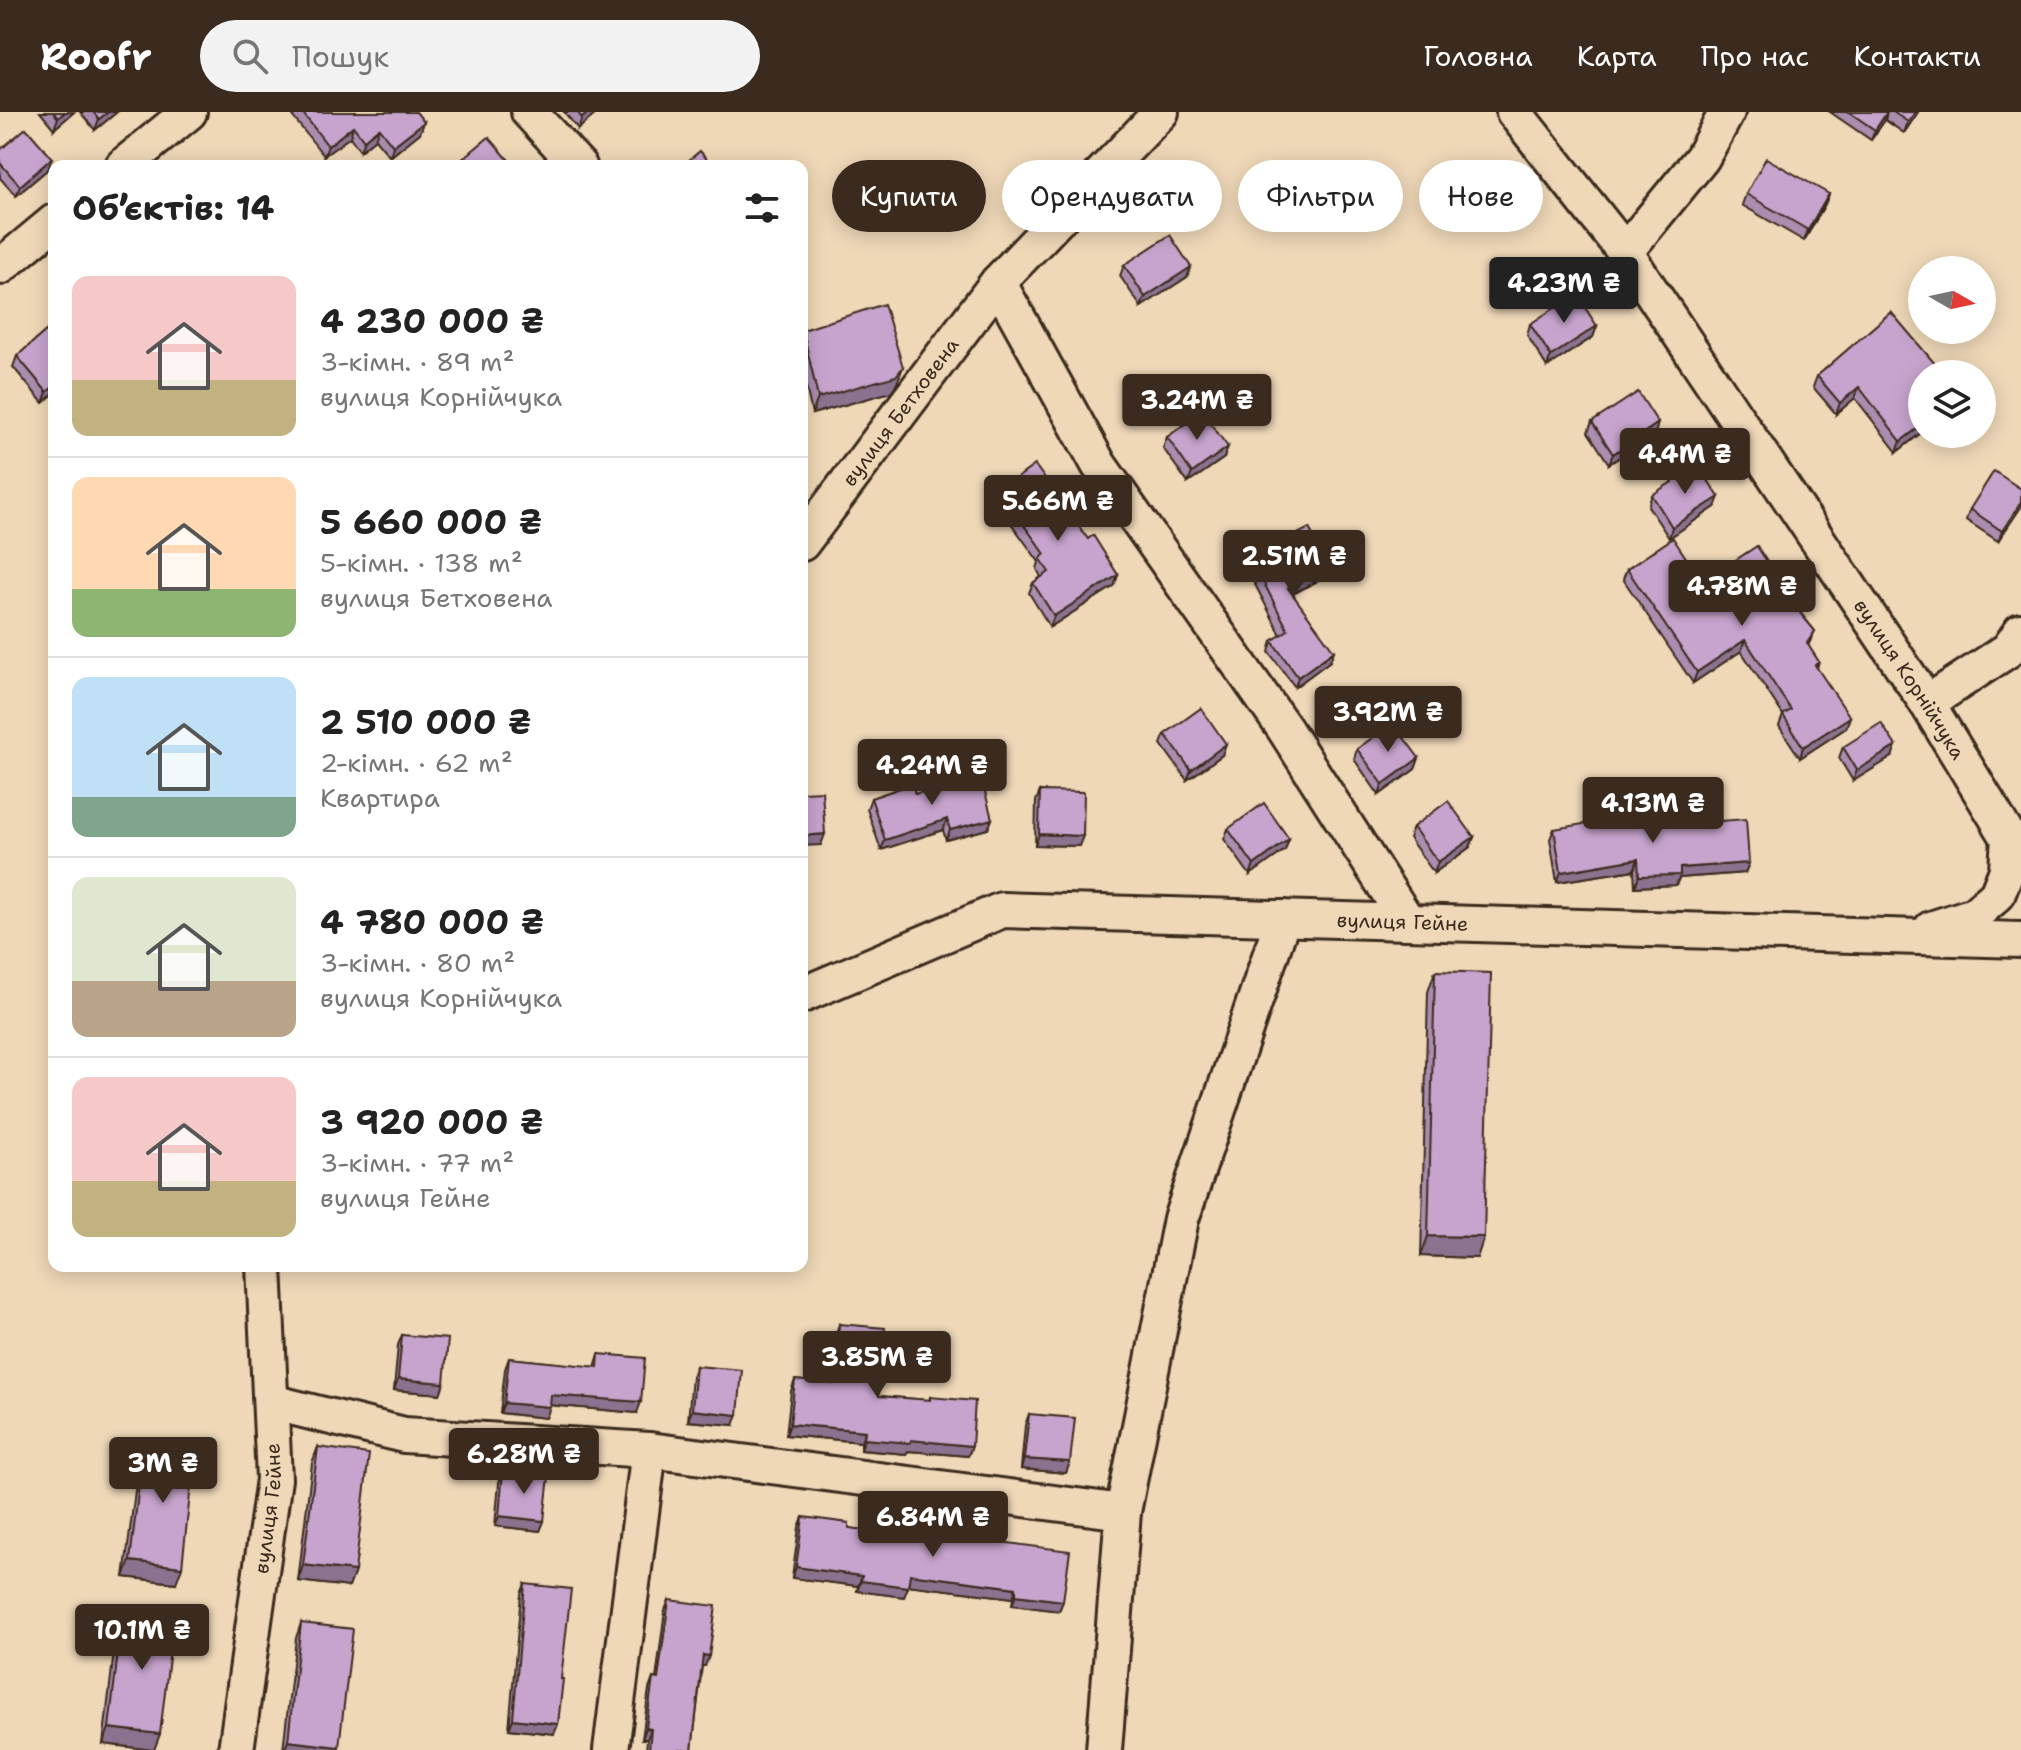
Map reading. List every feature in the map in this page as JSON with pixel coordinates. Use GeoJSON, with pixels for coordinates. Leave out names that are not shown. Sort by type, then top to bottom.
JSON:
{"type":"FeatureCollection","features":[{"type":"Feature","properties":{"kind":"street"},"geometry":{"type":"LineString","coordinates":[[130,160],[189,112]]}},
{"type":"Feature","properties":{"kind":"street"},"geometry":{"type":"LineString","coordinates":[[529,112],[573,160]]}},
{"type":"Feature","properties":{"kind":"street","name":"вулиця Бетховена"},"geometry":{"type":"LineString","coordinates":[[808,535],[998,282],[1161,112]]}},
{"type":"Feature","properties":{"kind":"street","name":"вулиця Корнійчука"},"geometry":{"type":"LineString","coordinates":[[1514,112],[1625,252],[1927,703],[2015,847]]}},
{"type":"Feature","properties":{"kind":"street"},"geometry":{"type":"LineString","coordinates":[[1625,252],[1702,158],[1727,112]]}},
{"type":"Feature","properties":{"kind":"street"},"geometry":{"type":"LineString","coordinates":[[0,267],[48,227]]}},
{"type":"Feature","properties":{"kind":"street"},"geometry":{"type":"LineString","coordinates":[[998,282],[1099,465],[1284,728],[1408,922]]}},
{"type":"Feature","properties":{"kind":"street"},"geometry":{"type":"LineString","coordinates":[[1927,703],[2008,650],[2021,631]]}},
{"type":"Feature","properties":{"kind":"street"},"geometry":{"type":"LineString","coordinates":[[1908,937],[1974,915],[1997,895],[2015,847]]}},
{"type":"Feature","properties":{"kind":"street","name":"вулиця Гейне"},"geometry":{"type":"LineString","coordinates":[[808,992],[1002,910],[2021,940]]}},
{"type":"Feature","properties":{"kind":"street"},"geometry":{"type":"LineString","coordinates":[[1104,1750],[1123,1512],[1181,1219],[1283,918]]}},
{"type":"Feature","properties":{"kind":"street","name":"вулиця Гейне"},"geometry":{"type":"LineString","coordinates":[[236,1750],[274,1479],[264,1272]]}},
{"type":"Feature","properties":{"kind":"street"},"geometry":{"type":"LineString","coordinates":[[271,1402],[404,1435],[649,1450],[1123,1512]]}},
{"type":"Feature","properties":{"kind":"street"},"geometry":{"type":"LineString","coordinates":[[611,1750],[649,1450]]}},
{"type":"Feature","properties":{"kind":"building"},"geometry":{"type":"Polygon","coordinates":[[[93,112],[108,112],[99,119],[93,112]]]}},
{"type":"Feature","properties":{"kind":"building"},"geometry":{"type":"Polygon","coordinates":[[[302,112],[416,112],[424,122],[393,146],[379,128],[364,140],[353,126],[328,146],[302,112]]]}},
{"type":"Feature","properties":{"kind":"building"},"geometry":{"type":"Polygon","coordinates":[[[1849,112],[1887,112],[1875,130],[1849,112]]]}},
{"type":"Feature","properties":{"kind":"building"},"geometry":{"type":"Polygon","coordinates":[[[1893,112],[1915,112],[1908,122],[1893,112]]]}},
{"type":"Feature","properties":{"kind":"building"},"geometry":{"type":"Polygon","coordinates":[[[26,128],[52,158],[20,186],[0,163],[0,150],[26,128]]]}},
{"type":"Feature","properties":{"kind":"building"},"geometry":{"type":"Polygon","coordinates":[[[489,137],[509,160],[461,160],[489,137]]]}},
{"type":"Feature","properties":{"kind":"building"},"geometry":{"type":"Polygon","coordinates":[[[700,151],[708,160],[689,160],[700,151]]]}},
{"type":"Feature","properties":{"kind":"building"},"geometry":{"type":"Polygon","coordinates":[[[1766,158],[1829,194],[1808,230],[1746,194],[1766,158]]]}},
{"type":"Feature","properties":{"kind":"building"},"geometry":{"type":"Polygon","coordinates":[[[1170,235],[1191,267],[1145,297],[1124,265],[1170,235]]]}},
{"type":"Feature","properties":{"kind":"building"},"geometry":{"type":"Polygon","coordinates":[[[1576,294],[1597,326],[1551,356],[1530,324],[1576,294]]]}},
{"type":"Feature","properties":{"kind":"building"},"geometry":{"type":"Polygon","coordinates":[[[884,304],[903,367],[896,376],[818,398],[808,353],[808,328],[884,304]]]}},
{"type":"Feature","properties":{"kind":"building"},"geometry":{"type":"Polygon","coordinates":[[[1891,312],[1908,332],[1908,344],[1918,344],[1932,360],[1908,360],[1908,436],[1901,441],[1859,387],[1840,403],[1817,376],[1891,312]]]}},
{"type":"Feature","properties":{"kind":"building"},"geometry":{"type":"Polygon","coordinates":[[[48,329],[48,391],[47,392],[17,356],[48,329]]]}},
{"type":"Feature","properties":{"kind":"building"},"geometry":{"type":"Polygon","coordinates":[[[1638,392],[1658,423],[1613,454],[1592,422],[1638,392]]]}},
{"type":"Feature","properties":{"kind":"building"},"geometry":{"type":"Polygon","coordinates":[[[1202,412],[1228,447],[1192,473],[1167,437],[1202,412]]]}},
{"type":"Feature","properties":{"kind":"building"},"geometry":{"type":"Polygon","coordinates":[[[1035,465],[1088,539],[1093,535],[1118,575],[1054,616],[1033,583],[1049,572],[1040,559],[1045,554],[999,491],[1035,465]]]}},
{"type":"Feature","properties":{"kind":"building"},"geometry":{"type":"Polygon","coordinates":[[[1698,465],[1719,497],[1672,527],[1652,495],[1698,465]]]}},
{"type":"Feature","properties":{"kind":"building"},"geometry":{"type":"Polygon","coordinates":[[[1994,471],[2021,489],[2021,502],[2002,531],[1970,509],[1994,471]]]}},
{"type":"Feature","properties":{"kind":"building"},"geometry":{"type":"Polygon","coordinates":[[[1309,528],[1329,567],[1288,588],[1334,651],[1298,677],[1272,641],[1288,630],[1251,558],[1309,528]]]}},
{"type":"Feature","properties":{"kind":"building"},"geometry":{"type":"Polygon","coordinates":[[[1673,538],[1702,582],[1757,546],[1777,578],[1774,581],[1815,631],[1807,643],[1819,662],[1815,665],[1850,717],[1803,747],[1783,715],[1791,710],[1745,640],[1697,672],[1627,569],[1673,538]]]}},
{"type":"Feature","properties":{"kind":"building"},"geometry":{"type":"Polygon","coordinates":[[[1201,708],[1226,744],[1191,770],[1165,734],[1201,708]]]}},
{"type":"Feature","properties":{"kind":"building"},"geometry":{"type":"Polygon","coordinates":[[[1393,723],[1419,758],[1383,784],[1357,749],[1393,723]]]}},
{"type":"Feature","properties":{"kind":"building"},"geometry":{"type":"Polygon","coordinates":[[[1881,723],[1896,746],[1857,770],[1843,747],[1881,723]]]}},
{"type":"Feature","properties":{"kind":"building"},"geometry":{"type":"Polygon","coordinates":[[[981,776],[992,819],[950,830],[947,819],[885,840],[871,798],[912,784],[915,794],[981,776]]]}},
{"type":"Feature","properties":{"kind":"building"},"geometry":{"type":"Polygon","coordinates":[[[822,791],[825,834],[808,835],[808,792],[822,791]]]}},
{"type":"Feature","properties":{"kind":"building"},"geometry":{"type":"Polygon","coordinates":[[[1040,791],[1084,792],[1083,836],[1039,834],[1040,791]]]}},
{"type":"Feature","properties":{"kind":"building"},"geometry":{"type":"Polygon","coordinates":[[[1448,801],[1474,837],[1438,862],[1413,827],[1448,801]]]}},
{"type":"Feature","properties":{"kind":"building"},"geometry":{"type":"Polygon","coordinates":[[[1264,803],[1289,839],[1254,865],[1228,829],[1264,803]]]}},
{"type":"Feature","properties":{"kind":"building"},"geometry":{"type":"Polygon","coordinates":[[[1746,819],[1749,863],[1680,868],[1680,875],[1639,876],[1638,859],[1561,872],[1554,829],[1589,823],[1679,820],[1679,824],[1746,819]]]}},
{"type":"Feature","properties":{"kind":"building"},"geometry":{"type":"Polygon","coordinates":[[[1435,971],[1491,973],[1484,1237],[1428,1236],[1435,971]]]}},
{"type":"Feature","properties":{"kind":"building"},"geometry":{"type":"Polygon","coordinates":[[[839,1324],[885,1328],[879,1396],[975,1401],[972,1446],[864,1439],[865,1431],[790,1424],[795,1380],[834,1384],[839,1324]]]}},
{"type":"Feature","properties":{"kind":"building"},"geometry":{"type":"Polygon","coordinates":[[[402,1335],[448,1339],[444,1383],[398,1379],[402,1335]]]}},
{"type":"Feature","properties":{"kind":"building"},"geometry":{"type":"Polygon","coordinates":[[[599,1354],[645,1358],[641,1402],[551,1395],[550,1407],[504,1403],[509,1358],[598,1367],[599,1354]]]}},
{"type":"Feature","properties":{"kind":"building"},"geometry":{"type":"Polygon","coordinates":[[[696,1366],[742,1370],[738,1415],[692,1410],[696,1366]]]}},
{"type":"Feature","properties":{"kind":"building"},"geometry":{"type":"Polygon","coordinates":[[[1029,1414],[1075,1418],[1070,1462],[1024,1459],[1029,1414]]]}},
{"type":"Feature","properties":{"kind":"building"},"geometry":{"type":"Polygon","coordinates":[[[144,1443],[195,1449],[182,1567],[130,1561],[144,1443]]]}},
{"type":"Feature","properties":{"kind":"building"},"geometry":{"type":"Polygon","coordinates":[[[318,1447],[369,1454],[355,1571],[303,1565],[318,1447]]]}},
{"type":"Feature","properties":{"kind":"building"},"geometry":{"type":"Polygon","coordinates":[[[503,1471],[549,1476],[544,1521],[499,1516],[503,1471]]]}},
{"type":"Feature","properties":{"kind":"building"},"geometry":{"type":"Polygon","coordinates":[[[803,1517],[849,1523],[849,1528],[952,1542],[954,1529],[1001,1535],[1000,1542],[1070,1551],[1063,1601],[1016,1595],[1016,1588],[910,1574],[908,1587],[861,1581],[862,1576],[796,1567],[803,1517]]]}},
{"type":"Feature","properties":{"kind":"building"},"geometry":{"type":"Polygon","coordinates":[[[525,1584],[571,1589],[558,1724],[513,1719],[525,1584]]]}},
{"type":"Feature","properties":{"kind":"building"},"geometry":{"type":"Polygon","coordinates":[[[669,1600],[716,1606],[709,1656],[703,1655],[692,1750],[649,1750],[651,1729],[646,1728],[653,1678],[658,1679],[669,1600]]]}},
{"type":"Feature","properties":{"kind":"building"},"geometry":{"type":"Polygon","coordinates":[[[123,1610],[174,1616],[160,1734],[109,1728],[123,1610]]]}},
{"type":"Feature","properties":{"kind":"building"},"geometry":{"type":"Polygon","coordinates":[[[301,1623],[353,1629],[339,1747],[288,1741],[301,1623]]]}}]}
